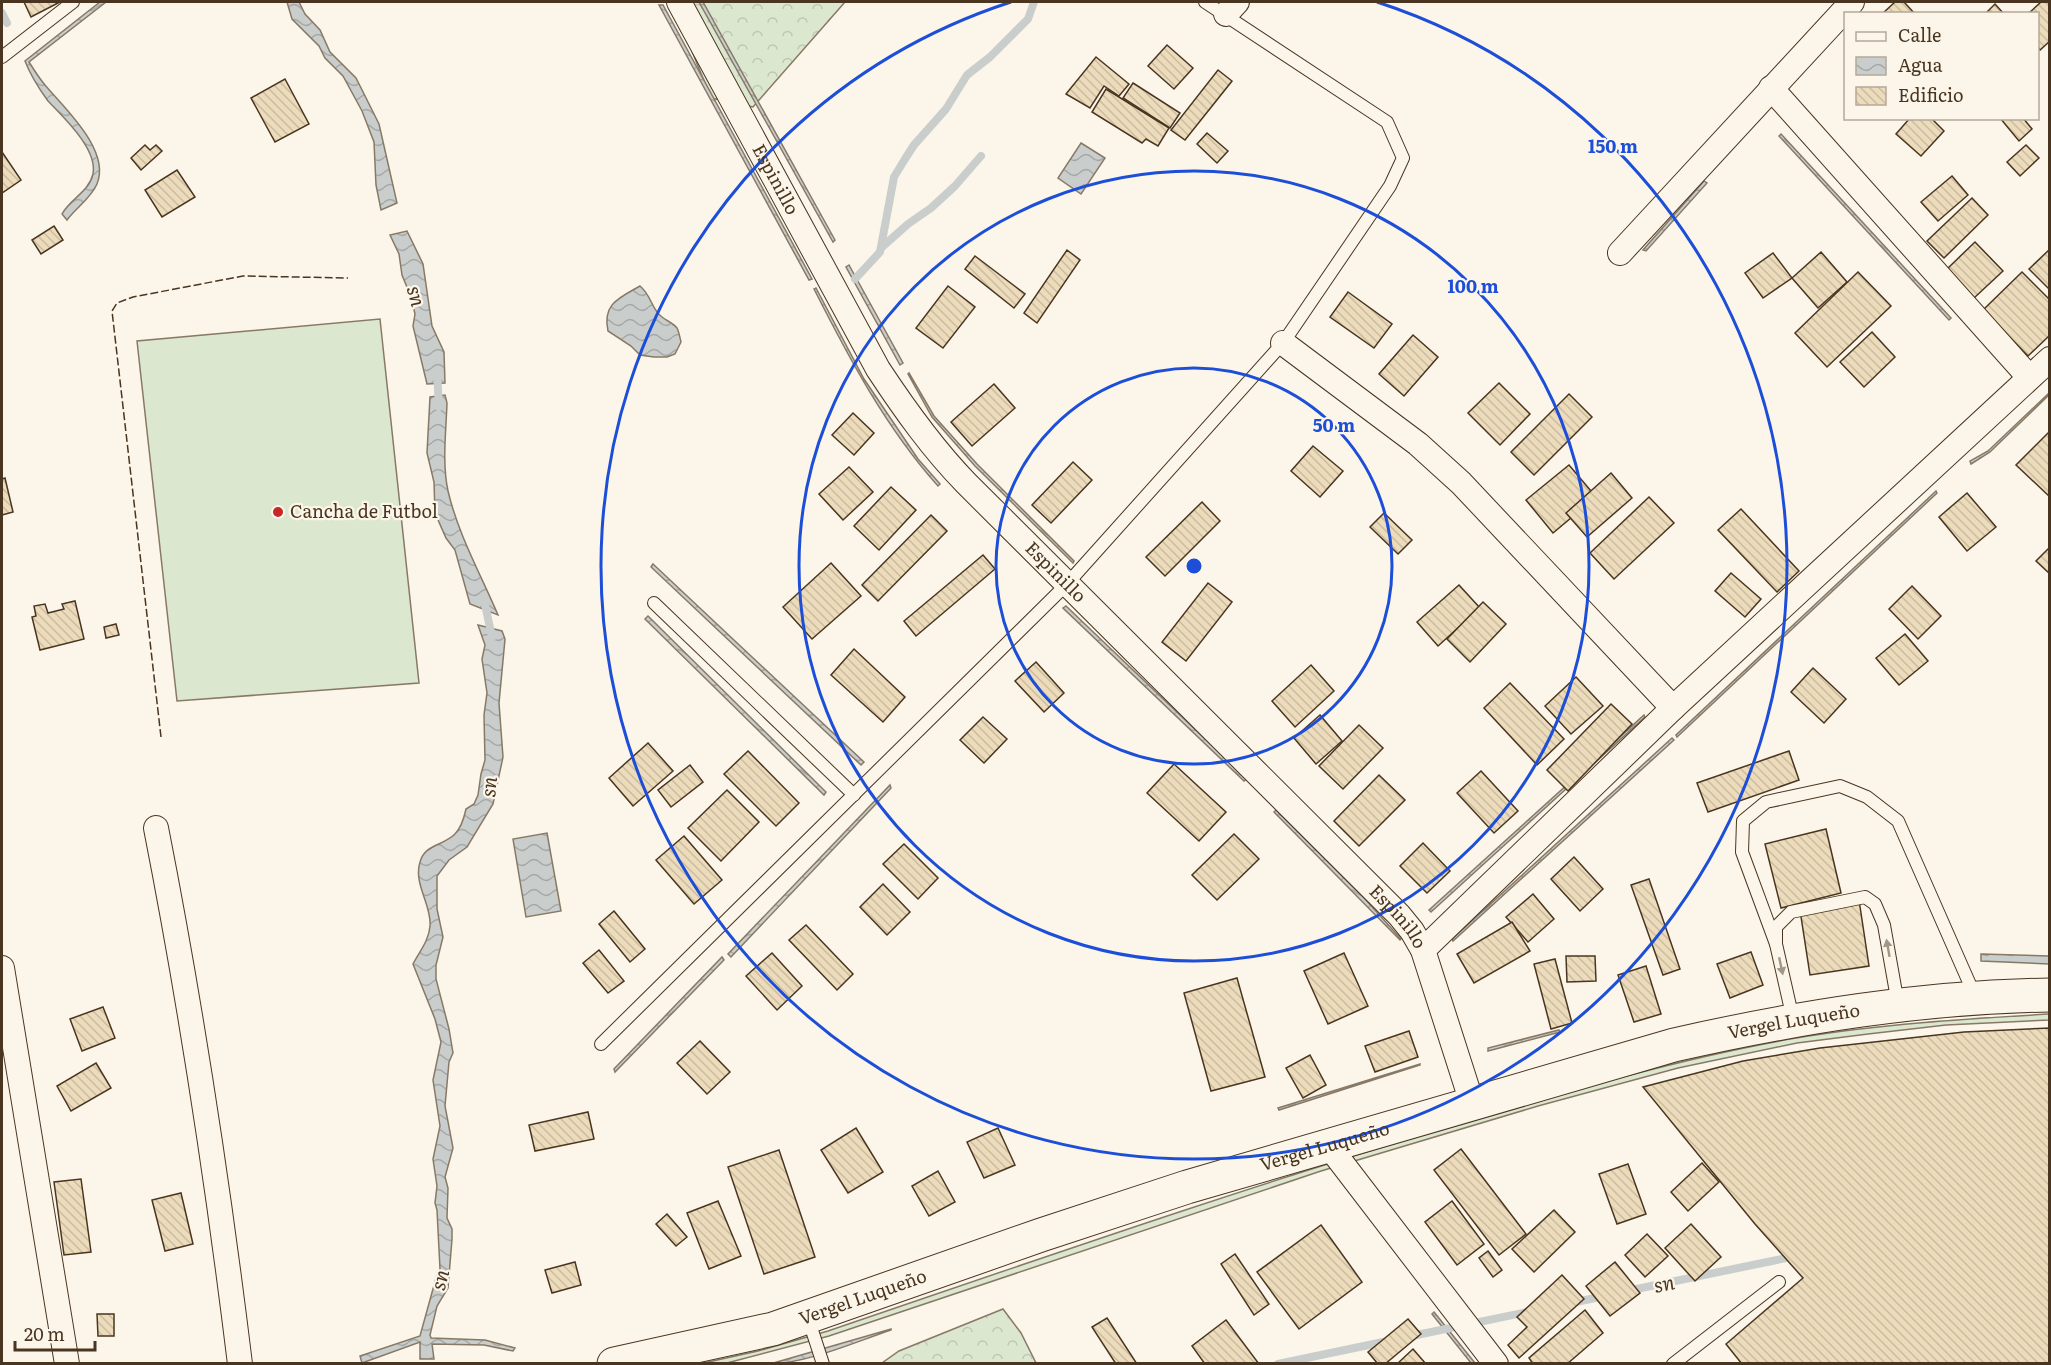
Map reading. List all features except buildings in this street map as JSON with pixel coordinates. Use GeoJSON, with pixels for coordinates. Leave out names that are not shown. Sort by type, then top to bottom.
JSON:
{"type":"FeatureCollection","features":[{"type":"Feature","properties":{"kind":"main road","name":"Vergel Luqueño"},"geometry":{"type":"LineString","coordinates":[[614,1364],[773,1329],[1052,1231],[1328,1145],[1674,1045],[1850,1011],[1898,1005],[2049,995]]}},
{"type":"Feature","properties":{"kind":"street","name":"Espinillo"},"geometry":{"type":"LineString","coordinates":[[679,2],[873,358],[908,414],[938,453],[1399,915],[1423,950],[1472,1103]]}},
{"type":"Feature","properties":{"kind":"street"},"geometry":{"type":"LineString","coordinates":[[1620,253],[1852,2]]}},
{"type":"Feature","properties":{"kind":"street"},"geometry":{"type":"LineString","coordinates":[[1771,88],[2029,378]]}},
{"type":"Feature","properties":{"kind":"street"},"geometry":{"type":"LineString","coordinates":[[1283,343],[1418,444],[1461,483],[1673,708]]}},
{"type":"Feature","properties":{"kind":"street"},"geometry":{"type":"LineString","coordinates":[[1423,950],[1673,708],[2049,359]]}},
{"type":"Feature","properties":{"kind":"street"},"geometry":{"type":"LineString","coordinates":[[156,828],[179,945],[205,1102],[240,1364]]}},
{"type":"Feature","properties":{"kind":"street"},"geometry":{"type":"LineString","coordinates":[[2,968],[67,1364]]}},
{"type":"Feature","properties":{"kind":"street"},"geometry":{"type":"LineString","coordinates":[[1328,1145],[1496,1364]]}},
{"type":"Feature","properties":{"kind":"lane"},"geometry":{"type":"LineString","coordinates":[[2,57],[73,2]]}},
{"type":"Feature","properties":{"kind":"lane"},"geometry":{"type":"LineString","coordinates":[[602,1044],[1067,584],[1283,343],[1390,186],[1403,158],[1388,122],[1232,8],[1205,2]]}},
{"type":"Feature","properties":{"kind":"lane"},"geometry":{"type":"LineString","coordinates":[[654,603],[854,795]]}},
{"type":"Feature","properties":{"kind":"lane"},"geometry":{"type":"LineString","coordinates":[[1793,1021],[1776,944],[1742,852],[1743,821],[1766,802],[1840,786],[1867,797],[1898,821],[1977,999]]}},
{"type":"Feature","properties":{"kind":"lane"},"geometry":{"type":"LineString","coordinates":[[1776,944],[1776,927],[1791,912],[1865,897],[1875,904],[1884,925],[1898,1005]]}},
{"type":"Feature","properties":{"kind":"lane"},"geometry":{"type":"LineString","coordinates":[[1673,1364],[1779,1282]]}},
{"type":"Feature","properties":{"kind":"lane"},"geometry":{"type":"LineString","coordinates":[[807,1317],[823,1364]]}},
{"type":"Feature","properties":{"kind":"green space"},"geometry":{"type":"Polygon","coordinates":[[[668,2],[845,2],[753,107],[711,98],[676,12],[668,2]]]}},
{"type":"Feature","properties":{"kind":"green space","name":"Cancha de Futbol"},"geometry":{"type":"Polygon","coordinates":[[[380,319],[419,683],[177,701],[137,341],[380,319]]]}},
{"type":"Feature","properties":{"kind":"green space"},"geometry":{"type":"Polygon","coordinates":[[[2049,1014],[2049,1020],[1946,1025],[1797,1043],[1678,1068],[1538,1106],[1321,1171],[829,1336],[727,1363],[699,1364],[758,1351],[828,1331],[1285,1177],[1527,1104],[1661,1067],[1706,1056],[1828,1033],[1922,1023],[2049,1014]]]}},
{"type":"Feature","properties":{"kind":"green space"},"geometry":{"type":"Polygon","coordinates":[[[1003,1309],[1021,1333],[1036,1363],[882,1363],[899,1351],[1003,1309]]]}},
{"type":"Feature","properties":{"kind":"water"},"geometry":{"type":"Polygon","coordinates":[[[100,2],[106,2],[29,62],[83,130],[97,157],[100,171],[97,184],[67,220],[62,214],[88,186],[93,174],[93,164],[85,144],[48,101],[25,61],[100,2]]]}},
{"type":"Feature","properties":{"kind":"water"},"geometry":{"type":"Polygon","coordinates":[[[287,2],[299,2],[305,14],[320,30],[330,52],[356,78],[379,124],[397,203],[381,210],[376,185],[374,142],[362,111],[343,76],[325,58],[319,46],[292,19],[287,2]]]}},
{"type":"Feature","properties":{"kind":"water"},"geometry":{"type":"Polygon","coordinates":[[[699,2],[703,2],[835,240],[833,242],[699,2]]]}},
{"type":"Feature","properties":{"kind":"water"},"geometry":{"type":"Polygon","coordinates":[[[659,5],[663,5],[812,279],[809,280],[659,5]]]}},
{"type":"Feature","properties":{"kind":"water"},"geometry":{"type":"Polygon","coordinates":[[[1781,134],[1951,318],[1949,320],[1779,136],[1781,134]]]}},
{"type":"Feature","properties":{"kind":"water"},"geometry":{"type":"Polygon","coordinates":[[[1081,143],[1105,158],[1081,194],[1058,178],[1081,143]]]}},
{"type":"Feature","properties":{"kind":"water"},"geometry":{"type":"Polygon","coordinates":[[[1704,181],[1707,183],[1646,251],[1643,250],[1704,181]]]}},
{"type":"Feature","properties":{"kind":"water"},"geometry":{"type":"Polygon","coordinates":[[[407,231],[423,264],[432,326],[444,352],[445,383],[427,384],[413,326],[415,314],[411,297],[402,275],[399,254],[390,235],[407,231]]]}},
{"type":"Feature","properties":{"kind":"water"},"geometry":{"type":"Polygon","coordinates":[[[849,265],[903,363],[900,365],[846,267],[849,265]]]}},
{"type":"Feature","properties":{"kind":"water"},"geometry":{"type":"Polygon","coordinates":[[[640,286],[658,314],[677,328],[681,342],[675,354],[667,357],[640,355],[608,331],[610,308],[619,298],[640,286]]]}},
{"type":"Feature","properties":{"kind":"water"},"geometry":{"type":"Polygon","coordinates":[[[816,288],[864,379],[918,459],[940,484],[938,486],[919,464],[870,392],[827,315],[814,289],[816,288]]]}},
{"type":"Feature","properties":{"kind":"water"},"geometry":{"type":"Polygon","coordinates":[[[909,373],[934,416],[977,464],[1074,561],[1073,563],[975,466],[932,417],[909,373]]]}},
{"type":"Feature","properties":{"kind":"water"},"geometry":{"type":"Polygon","coordinates":[[[2049,393],[1990,452],[1971,464],[1970,461],[1988,451],[2049,393]]]}},
{"type":"Feature","properties":{"kind":"water"},"geometry":{"type":"Polygon","coordinates":[[[445,395],[447,403],[445,458],[448,491],[464,539],[498,615],[470,604],[455,550],[446,538],[435,513],[434,482],[427,453],[430,397],[445,395]]]}},
{"type":"Feature","properties":{"kind":"water"},"geometry":{"type":"Polygon","coordinates":[[[1936,491],[1937,493],[1677,737],[1676,735],[1936,491]]]}},
{"type":"Feature","properties":{"kind":"water"},"geometry":{"type":"Polygon","coordinates":[[[653,564],[864,762],[861,765],[651,567],[653,564]]]}},
{"type":"Feature","properties":{"kind":"water"},"geometry":{"type":"Polygon","coordinates":[[[1066,606],[1247,779],[1244,781],[1063,608],[1066,606]]]}},
{"type":"Feature","properties":{"kind":"water"},"geometry":{"type":"Polygon","coordinates":[[[648,616],[826,792],[824,795],[645,619],[648,616]]]}},
{"type":"Feature","properties":{"kind":"water"},"geometry":{"type":"Polygon","coordinates":[[[478,625],[502,631],[505,639],[499,703],[503,757],[493,804],[467,847],[449,860],[437,876],[437,909],[443,937],[436,965],[436,979],[453,1053],[449,1062],[445,1106],[453,1148],[445,1177],[448,1188],[447,1218],[452,1229],[452,1239],[448,1288],[437,1306],[430,1335],[431,1338],[485,1340],[515,1348],[513,1351],[484,1345],[432,1344],[434,1359],[420,1359],[420,1342],[362,1363],[360,1356],[420,1336],[440,1269],[435,1203],[437,1186],[433,1159],[440,1126],[433,1080],[441,1042],[435,1019],[413,964],[426,941],[430,926],[419,878],[422,856],[430,848],[457,832],[466,809],[474,804],[478,795],[485,760],[484,715],[487,693],[482,659],[485,645],[478,625]]]}},
{"type":"Feature","properties":{"kind":"water"},"geometry":{"type":"Polygon","coordinates":[[[1644,715],[1645,717],[1431,912],[1429,910],[1644,715]]]}},
{"type":"Feature","properties":{"kind":"water"},"geometry":{"type":"Polygon","coordinates":[[[1672,738],[1674,740],[1453,941],[1452,939],[1672,738]]]}},
{"type":"Feature","properties":{"kind":"water"},"geometry":{"type":"Polygon","coordinates":[[[890,785],[891,788],[731,957],[728,954],[890,785]]]}},
{"type":"Feature","properties":{"kind":"water"},"geometry":{"type":"Polygon","coordinates":[[[1276,810],[1365,899],[1400,940],[1274,812],[1276,810]]]}},
{"type":"Feature","properties":{"kind":"water"},"geometry":{"type":"Polygon","coordinates":[[[547,833],[561,911],[526,917],[513,839],[547,833]]]}},
{"type":"Feature","properties":{"kind":"water"},"geometry":{"type":"Polygon","coordinates":[[[1981,954],[2049,956],[2049,964],[1981,961],[1981,954]]]}},
{"type":"Feature","properties":{"kind":"water"},"geometry":{"type":"Polygon","coordinates":[[[722,957],[724,960],[615,1072],[614,1069],[722,957]]]}},
{"type":"Feature","properties":{"kind":"water"},"geometry":{"type":"Polygon","coordinates":[[[1559,1030],[1560,1032],[1488,1051],[1488,1048],[1559,1030]]]}},
{"type":"Feature","properties":{"kind":"water"},"geometry":{"type":"Polygon","coordinates":[[[1420,1064],[1279,1110],[1278,1108],[1420,1064]]]}},
{"type":"Feature","properties":{"kind":"water"},"geometry":{"type":"Polygon","coordinates":[[[1434,1312],[1475,1363],[1471,1363],[1432,1314],[1434,1312]]]}},
{"type":"Feature","properties":{"kind":"water"},"geometry":{"type":"Polygon","coordinates":[[[891,1329],[815,1356],[770,1364],[891,1329]]]}},
{"type":"Feature","properties":{"kind":"waterway"},"geometry":{"type":"LineString","coordinates":[[855,279],[880,252],[894,177],[914,145],[946,109],[967,75],[990,57],[1028,19],[1034,2]]}},
{"type":"Feature","properties":{"kind":"waterway"},"geometry":{"type":"LineString","coordinates":[[2,13],[7,23]]}},
{"type":"Feature","properties":{"kind":"waterway"},"geometry":{"type":"LineString","coordinates":[[881,248],[955,186],[981,156]]}},
{"type":"Feature","properties":{"kind":"waterway","name":"sn"},"geometry":{"type":"LineString","coordinates":[[437,372],[439,407]]}},
{"type":"Feature","properties":{"kind":"waterway","name":"sn"},"geometry":{"type":"LineString","coordinates":[[484,600],[492,637]]}},
{"type":"Feature","properties":{"kind":"waterway","name":"sn"},"geometry":{"type":"LineString","coordinates":[[1627,1291],[1796,1256]]}},
{"type":"Feature","properties":{"kind":"waterway","name":"sn"},"geometry":{"type":"LineString","coordinates":[[1571,1303],[1605,1296]]}},
{"type":"Feature","properties":{"kind":"waterway","name":"sn"},"geometry":{"type":"LineString","coordinates":[[1412,1336],[1532,1311]]}},
{"type":"Feature","properties":{"kind":"waterway","name":"sn"},"geometry":{"type":"LineString","coordinates":[[1278,1364],[1388,1341]]}},
{"type":"Feature","properties":{"kind":"fence"},"geometry":{"type":"LineString","coordinates":[[161,737],[112,311],[117,303],[133,297],[243,276],[348,278]]}},
{"type":"Feature","properties":{"kind":"place","name":"Cancha de Futbol"},"geometry":{"type":"Point","coordinates":[278,512]}}]}
